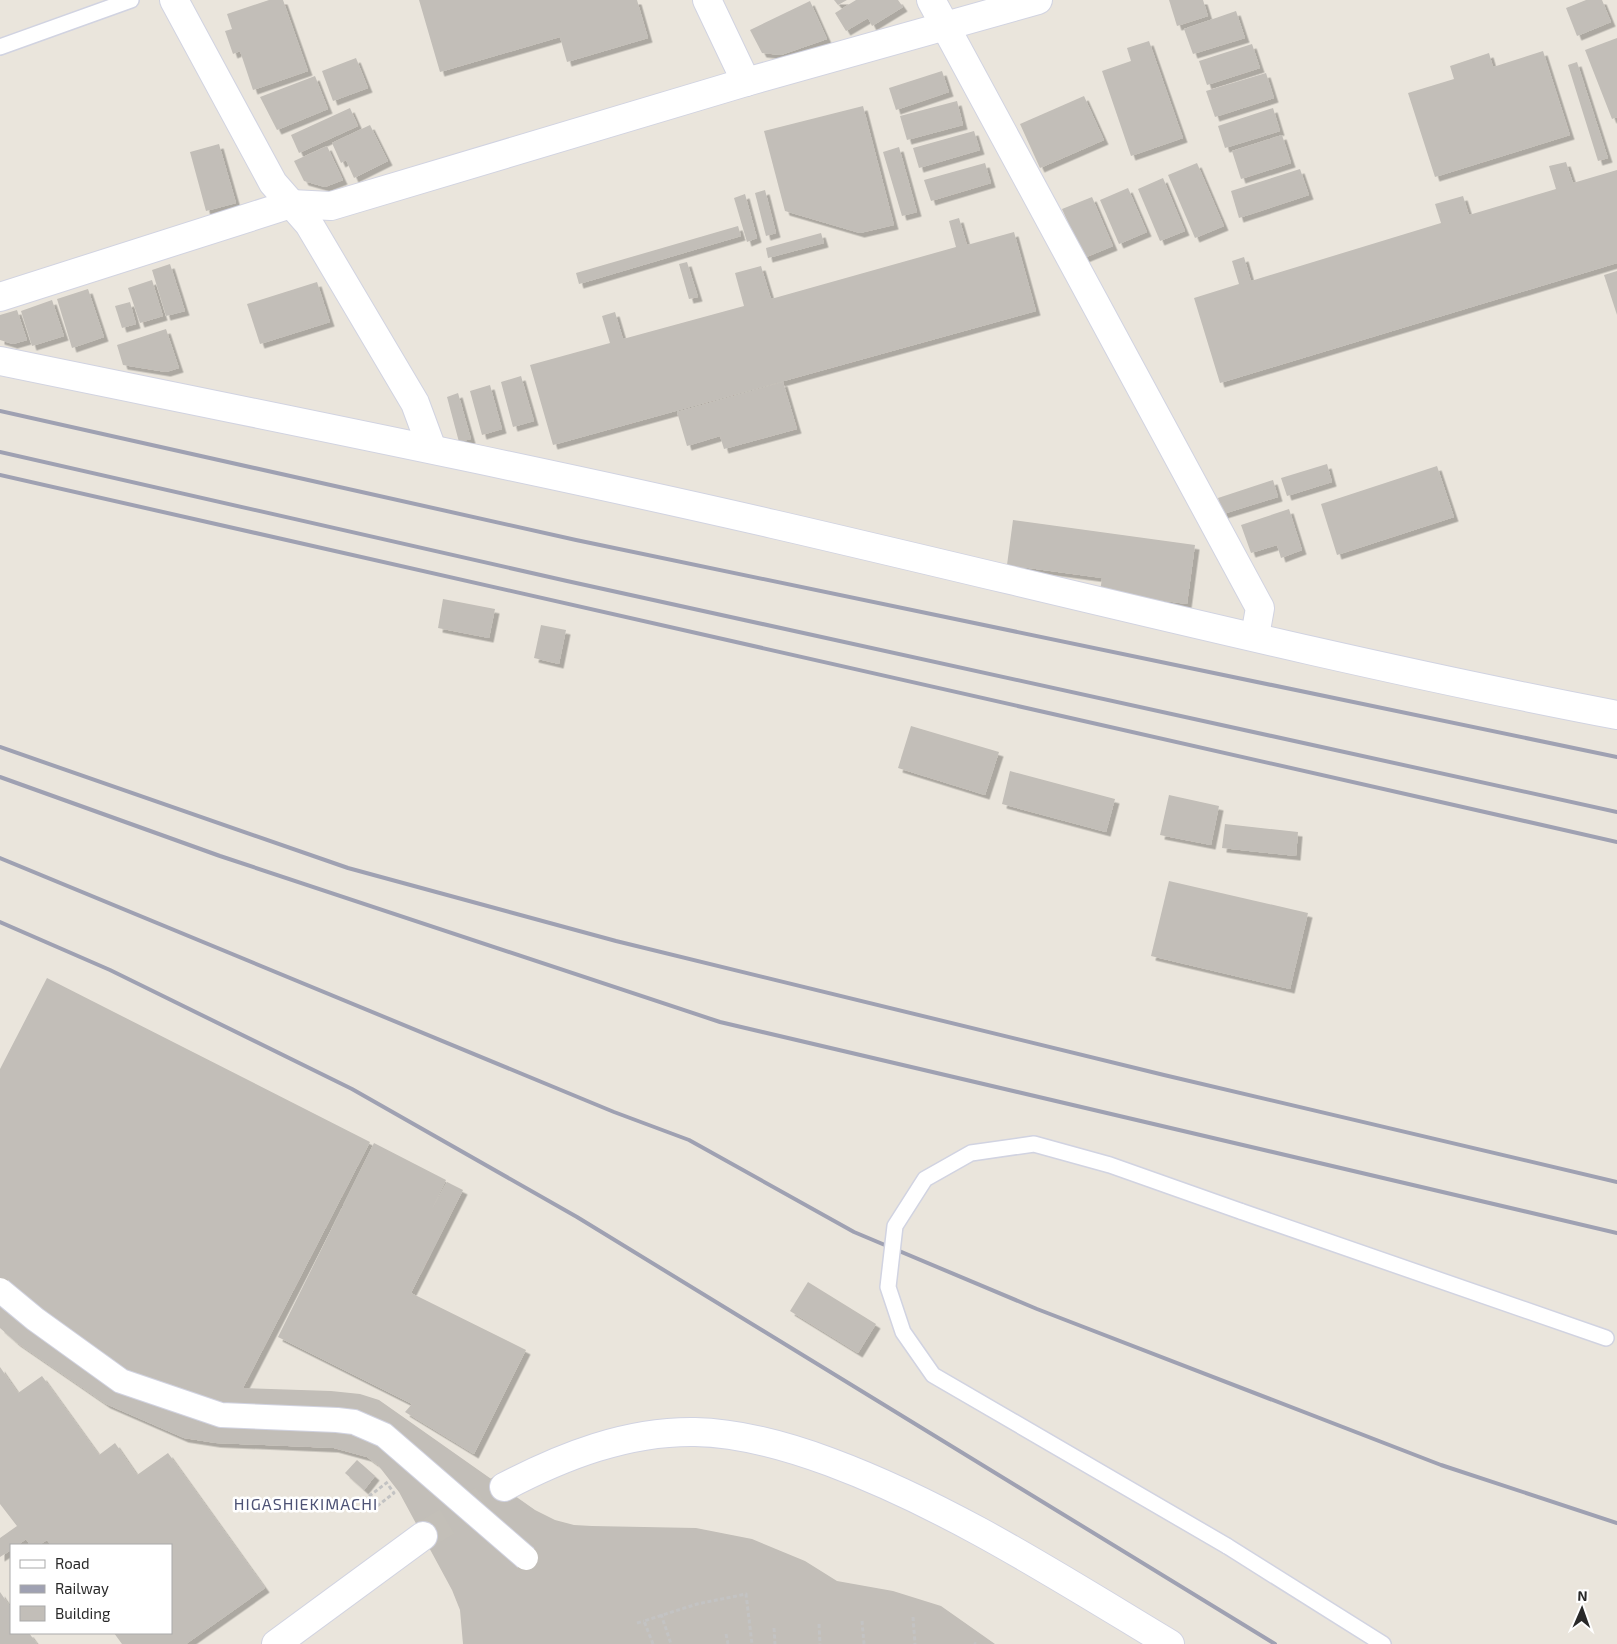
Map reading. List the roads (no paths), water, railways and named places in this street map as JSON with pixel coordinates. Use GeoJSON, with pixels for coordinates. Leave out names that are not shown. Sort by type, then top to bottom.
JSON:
{"type":"FeatureCollection","features":[{"type":"Feature","properties":{"kind":"street"},"geometry":{"type":"LineString","coordinates":[[174,0],[273,183],[309,224],[415,403],[432,450]]}},
{"type":"Feature","properties":{"kind":"street"},"geometry":{"type":"LineString","coordinates":[[707,0],[746,82]]}},
{"type":"Feature","properties":{"kind":"street"},"geometry":{"type":"LineString","coordinates":[[931,0],[1260,608],[1256,636]]}},
{"type":"Feature","properties":{"kind":"street"},"geometry":{"type":"LineString","coordinates":[[0,297],[291,204],[331,206],[746,82],[1038,0]]}},
{"type":"Feature","properties":{"kind":"street"},"geometry":{"type":"LineString","coordinates":[[0,361],[432,450],[769,523],[1489,691],[1617,715]]}},
{"type":"Feature","properties":{"kind":"street"},"geometry":{"type":"LineString","coordinates":[[0,1290],[35,1319],[121,1381],[221,1415],[354,1422],[384,1435],[526,1558]]}},
{"type":"Feature","properties":{"kind":"street"},"geometry":{"type":"LineString","coordinates":[[504,1487],[576,1454],[613,1443],[653,1436],[694,1432],[742,1436],[790,1448],[881,1481],[982,1533],[1170,1644]]}},
{"type":"Feature","properties":{"kind":"street"},"geometry":{"type":"LineString","coordinates":[[276,1644],[423,1536]]}},
{"type":"Feature","properties":{"kind":"lane"},"geometry":{"type":"LineString","coordinates":[[0,47],[131,0]]}},
{"type":"Feature","properties":{"kind":"lane"},"geometry":{"type":"LineString","coordinates":[[1384,1644],[1227,1546],[933,1375],[903,1332],[888,1287],[895,1226],[925,1180],[971,1153],[1034,1144],[1110,1165],[1606,1338]]}},
{"type":"Feature","properties":{"kind":"tunnel"},"geometry":{"type":"LineString","coordinates":[[423,1536],[504,1487]]}},
{"type":"Feature","properties":{"kind":"railway"},"geometry":{"type":"LineString","coordinates":[[0,411],[576,540],[1617,757]]}},
{"type":"Feature","properties":{"kind":"railway"},"geometry":{"type":"LineString","coordinates":[[0,452],[567,581],[1617,812]]}},
{"type":"Feature","properties":{"kind":"railway"},"geometry":{"type":"LineString","coordinates":[[0,475],[1617,842]]}},
{"type":"Feature","properties":{"kind":"railway"},"geometry":{"type":"LineString","coordinates":[[0,747],[348,868],[616,941],[1164,1075],[1617,1182]]}},
{"type":"Feature","properties":{"kind":"railway"},"geometry":{"type":"LineString","coordinates":[[0,777],[220,856],[720,1022],[1617,1233]]}},
{"type":"Feature","properties":{"kind":"railway"},"geometry":{"type":"LineString","coordinates":[[0,858],[614,1112],[689,1140],[854,1232],[1037,1309],[1441,1465],[1617,1523]]}},
{"type":"Feature","properties":{"kind":"railway"},"geometry":{"type":"LineString","coordinates":[[0,922],[110,970],[352,1089],[577,1217],[1275,1644]]}},
{"type":"Feature","properties":{"kind":"district","name":"HIGASHIEKIMACHI"},"geometry":{"type":"Point","coordinates":[306,1504]}}]}
